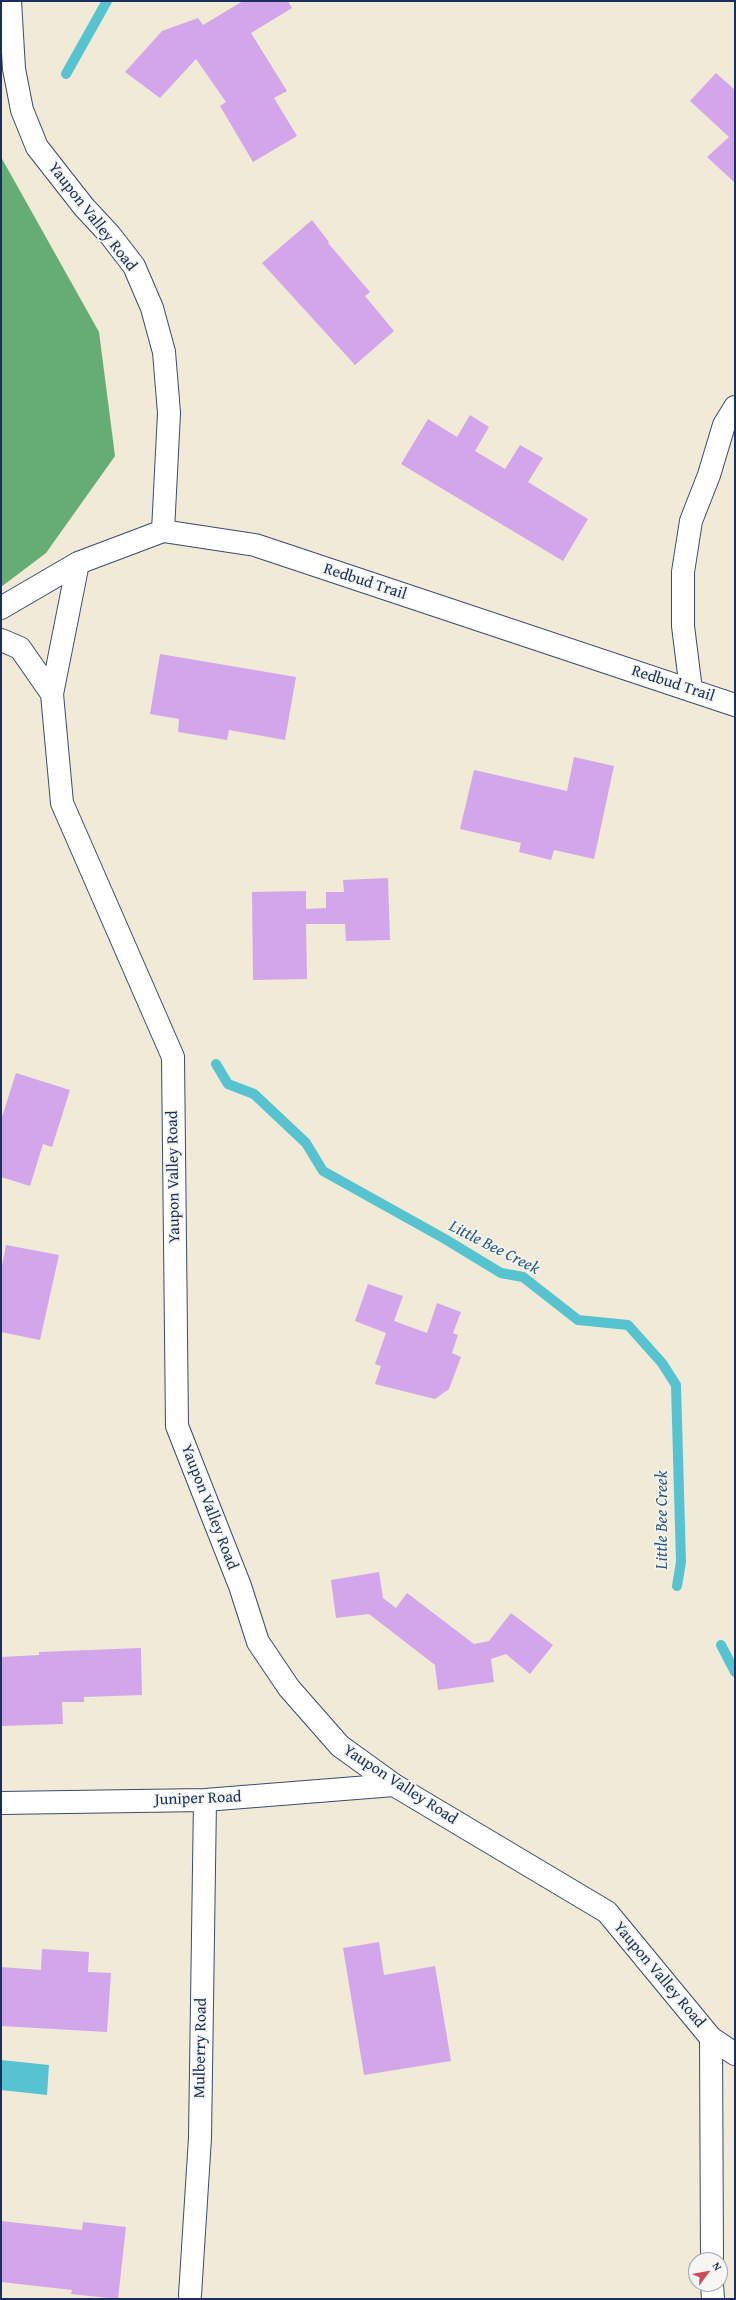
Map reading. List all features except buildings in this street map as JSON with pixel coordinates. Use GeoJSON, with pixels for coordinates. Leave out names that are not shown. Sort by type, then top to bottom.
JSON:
{"type":"FeatureCollection","features":[{"type":"Feature","properties":{"kind":"street","name":"Yaupon Valley Road"},"geometry":{"type":"LineString","coordinates":[[10,1],[16,76],[22,110],[37,147],[84,207],[110,235],[134,266],[152,308],[164,352],[169,413],[163,531]]}},
{"type":"Feature","properties":{"kind":"street"},"geometry":{"type":"LineString","coordinates":[[692,690],[683,626],[683,572],[691,521],[709,475],[724,425],[735,407]]}},
{"type":"Feature","properties":{"kind":"street","name":"Redbud Trail"},"geometry":{"type":"LineString","coordinates":[[1,608],[78,563],[163,531],[256,545],[735,705]]}},
{"type":"Feature","properties":{"kind":"street","name":"Yaupon Valley Road"},"geometry":{"type":"LineString","coordinates":[[78,563],[52,694],[62,803],[173,1057],[177,1426],[240,1586],[258,1642],[289,1688],[340,1746],[394,1785],[607,1912],[711,2038],[712,2252]]}},
{"type":"Feature","properties":{"kind":"street"},"geometry":{"type":"LineString","coordinates":[[1,640],[20,648],[52,694]]}},
{"type":"Feature","properties":{"kind":"street","name":"Juniper Road"},"geometry":{"type":"LineString","coordinates":[[1,1803],[205,1800],[394,1785]]}},
{"type":"Feature","properties":{"kind":"street","name":"Mulberry Road"},"geometry":{"type":"LineString","coordinates":[[190,2294],[200,2138],[205,1800]]}},
{"type":"Feature","properties":{"kind":"street"},"geometry":{"type":"LineString","coordinates":[[711,2038],[735,2054]]}},
{"type":"Feature","properties":{"kind":"green space"},"geometry":{"type":"Polygon","coordinates":[[[1,157],[99,332],[115,456],[46,553],[1,587],[1,157]]]}},
{"type":"Feature","properties":{"kind":"water"},"geometry":{"type":"Polygon","coordinates":[[[1,2060],[49,2065],[47,2095],[1,2090],[1,2060]]]}},
{"type":"Feature","properties":{"kind":"waterway"},"geometry":{"type":"LineString","coordinates":[[66,74],[107,1]]}},
{"type":"Feature","properties":{"kind":"waterway","name":"Little Bee Creek"},"geometry":{"type":"LineString","coordinates":[[216,1064],[228,1084],[254,1094],[306,1143],[323,1171],[445,1239],[501,1273],[523,1277],[578,1320],[628,1325],[662,1363],[676,1385],[681,1562],[677,1586]]}},
{"type":"Feature","properties":{"kind":"waterway","name":"Little Bee Creek"},"geometry":{"type":"LineString","coordinates":[[721,1645],[735,1672]]}}]}
